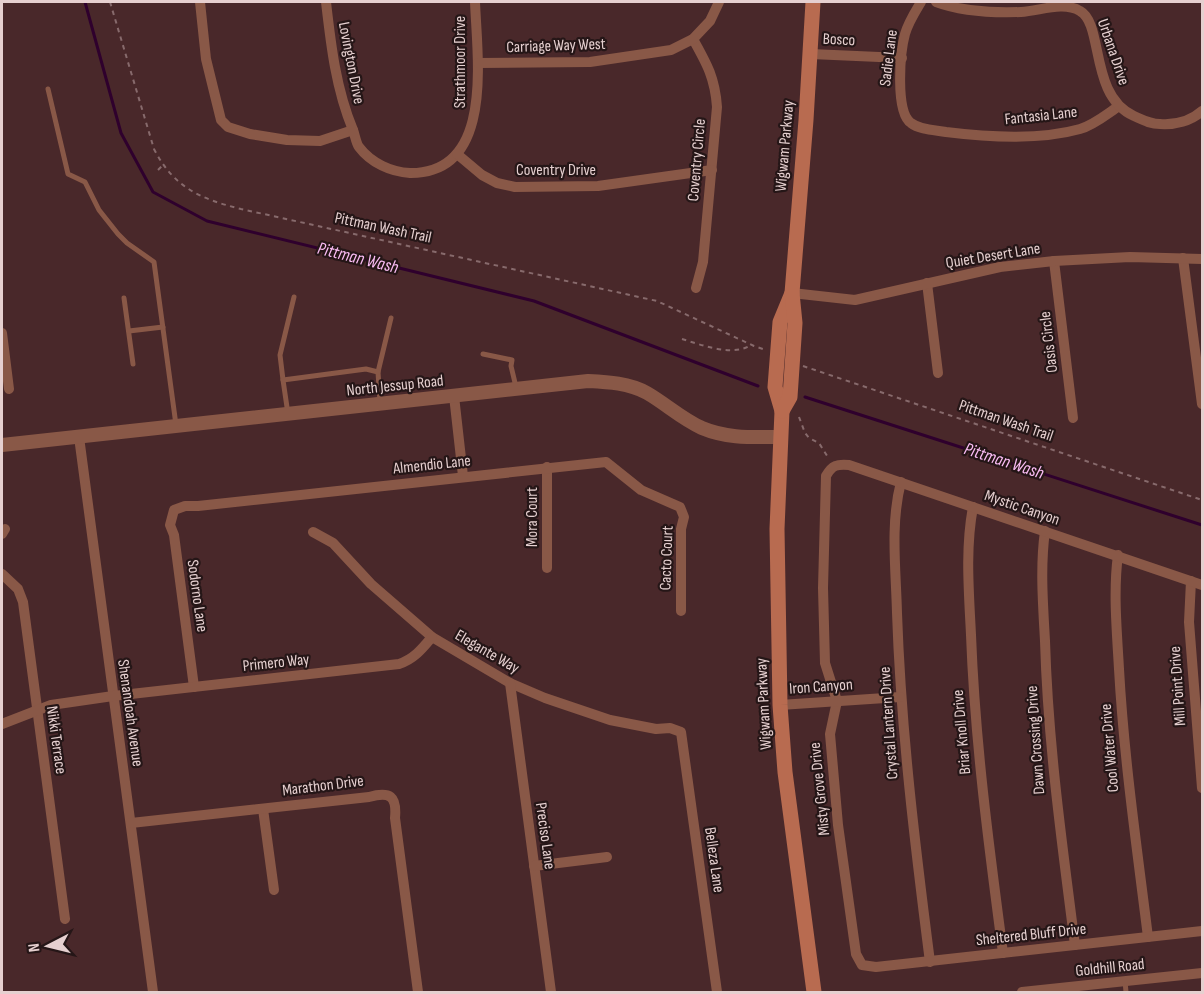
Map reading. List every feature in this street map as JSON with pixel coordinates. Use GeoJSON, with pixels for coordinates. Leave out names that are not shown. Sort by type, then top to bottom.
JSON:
{"type":"FeatureCollection","features":[{"type":"Feature","properties":{"kind":"main road","name":"Wigwam Parkway"},"geometry":{"type":"LineString","coordinates":[[813,2],[792,293],[780,322],[775,387],[782,411],[777,529],[780,705],[786,772],[814,993]]}},
{"type":"Feature","properties":{"kind":"street"},"geometry":{"type":"LineString","coordinates":[[200,2],[206,59],[221,120],[228,127],[250,134],[288,140],[320,141],[353,130],[359,147],[378,165],[399,172],[419,173],[448,163],[457,154]]}},
{"type":"Feature","properties":{"kind":"street","name":"Lovington Drive"},"geometry":{"type":"LineString","coordinates":[[326,2],[333,62],[346,116],[353,130]]}},
{"type":"Feature","properties":{"kind":"street","name":"Strathmoor Drive"},"geometry":{"type":"LineString","coordinates":[[457,154],[467,142],[475,118],[478,63],[475,2]]}},
{"type":"Feature","properties":{"kind":"street","name":"Carriage Way West"},"geometry":{"type":"LineString","coordinates":[[478,63],[590,62],[671,50],[693,39],[710,21],[719,2]]}},
{"type":"Feature","properties":{"kind":"street","name":"Sadie Lane"},"geometry":{"type":"LineString","coordinates":[[907,119],[903,114],[900,94],[902,58],[906,31],[921,2]]}},
{"type":"Feature","properties":{"kind":"street","name":"Urbana Drive"},"geometry":{"type":"LineString","coordinates":[[936,2],[955,8],[985,12],[1022,12],[1055,7],[1072,8],[1083,12],[1092,30],[1104,79],[1111,96],[1119,106]]}},
{"type":"Feature","properties":{"kind":"street","name":"Coventry Circle"},"geometry":{"type":"LineString","coordinates":[[693,39],[711,70],[716,87],[717,107],[703,262],[696,288]]}},
{"type":"Feature","properties":{"kind":"street","name":"Bosco"},"geometry":{"type":"LineString","coordinates":[[811,54],[902,58]]}},
{"type":"Feature","properties":{"kind":"street"},"geometry":{"type":"LineString","coordinates":[[1119,106],[1124,112],[1151,124],[1170,125],[1185,122],[1203,111]]}},
{"type":"Feature","properties":{"kind":"street","name":"Fantasia Lane"},"geometry":{"type":"LineString","coordinates":[[907,119],[911,124],[925,129],[985,136],[1038,135],[1080,129],[1093,124],[1119,106]]}},
{"type":"Feature","properties":{"kind":"street","name":"Coventry Drive"},"geometry":{"type":"LineString","coordinates":[[457,154],[482,175],[497,183],[515,187],[598,186],[712,170]]}},
{"type":"Feature","properties":{"kind":"street","name":"Quiet Desert Lane"},"geometry":{"type":"LineString","coordinates":[[792,293],[855,300],[1000,267],[1054,261],[1130,257],[1203,259]]}},
{"type":"Feature","properties":{"kind":"street"},"geometry":{"type":"LineString","coordinates":[[1184,258],[1203,404]]}},
{"type":"Feature","properties":{"kind":"street","name":"Oasis Circle"},"geometry":{"type":"LineString","coordinates":[[1054,261],[1073,418]]}},
{"type":"Feature","properties":{"kind":"street"},"geometry":{"type":"LineString","coordinates":[[927,283],[938,373]]}},
{"type":"Feature","properties":{"kind":"street"},"geometry":{"type":"LineString","coordinates":[[2,333],[9,389]]}},
{"type":"Feature","properties":{"kind":"street","name":"North Jessup Road"},"geometry":{"type":"LineString","coordinates":[[2,445],[588,381],[610,382],[646,392],[684,419],[722,435],[781,436]]}},
{"type":"Feature","properties":{"kind":"street"},"geometry":{"type":"LineString","coordinates":[[454,396],[463,476]]}},
{"type":"Feature","properties":{"kind":"street","name":"Shenandoah Avenue"},"geometry":{"type":"LineString","coordinates":[[79,437],[153,993]]}},
{"type":"Feature","properties":{"kind":"street","name":"Almendio Lane"},"geometry":{"type":"LineString","coordinates":[[174,510],[185,506],[606,462],[641,490],[680,507]]}},
{"type":"Feature","properties":{"kind":"street","name":"Mystic Canyon"},"geometry":{"type":"LineString","coordinates":[[832,467],[849,465],[1203,585]]}},
{"type":"Feature","properties":{"kind":"street","name":"Mora Court"},"geometry":{"type":"LineString","coordinates":[[547,467],[547,567]]}},
{"type":"Feature","properties":{"kind":"street","name":"Misty Grove Drive"},"geometry":{"type":"LineString","coordinates":[[832,467],[826,476],[824,489],[825,663],[837,701],[830,734],[838,825],[856,954],[862,964]]}},
{"type":"Feature","properties":{"kind":"street","name":"Crystal Lantern Drive"},"geometry":{"type":"LineString","coordinates":[[901,482],[896,510],[895,544],[900,697],[911,813],[930,962]]}},
{"type":"Feature","properties":{"kind":"street","name":"Cacto Court"},"geometry":{"type":"LineString","coordinates":[[680,507],[684,517],[681,529],[681,611]]}},
{"type":"Feature","properties":{"kind":"street","name":"Briar Knoll Drive"},"geometry":{"type":"LineString","coordinates":[[973,507],[968,555],[976,725],[983,803],[1003,953]]}},
{"type":"Feature","properties":{"kind":"street","name":"Sodorno Lane"},"geometry":{"type":"LineString","coordinates":[[174,510],[170,525],[174,535],[194,687]]}},
{"type":"Feature","properties":{"kind":"street","name":"Dawn Crossing Drive"},"geometry":{"type":"LineString","coordinates":[[1045,531],[1043,580],[1049,724],[1055,797],[1075,945]]}},
{"type":"Feature","properties":{"kind":"street","name":"Elegante Way"},"geometry":{"type":"LineString","coordinates":[[313,532],[333,543],[371,584],[432,637],[510,683],[545,698],[610,720],[657,729],[670,728],[681,732]]}},
{"type":"Feature","properties":{"kind":"street","name":"Cool Water Drive"},"geometry":{"type":"LineString","coordinates":[[1118,555],[1116,568],[1117,632],[1122,720],[1148,937]]}},
{"type":"Feature","properties":{"kind":"street","name":"Nikki Terrace"},"geometry":{"type":"LineString","coordinates":[[2,574],[18,590],[23,602],[65,919]]}},
{"type":"Feature","properties":{"kind":"street","name":"Mill Point Drive"},"geometry":{"type":"LineString","coordinates":[[1191,581],[1189,622],[1203,788]]}},
{"type":"Feature","properties":{"kind":"street","name":"Primero Way"},"geometry":{"type":"LineString","coordinates":[[2,724],[51,705],[112,696],[399,664],[409,661],[419,653],[432,637]]}},
{"type":"Feature","properties":{"kind":"street","name":"Preciso Lane"},"geometry":{"type":"LineString","coordinates":[[510,683],[551,993]]}},
{"type":"Feature","properties":{"kind":"street","name":"Iron Canyon"},"geometry":{"type":"LineString","coordinates":[[780,705],[900,697]]}},
{"type":"Feature","properties":{"kind":"street","name":"Belleza Lane"},"geometry":{"type":"LineString","coordinates":[[681,732],[717,993]]}},
{"type":"Feature","properties":{"kind":"street","name":"Marathon Drive"},"geometry":{"type":"LineString","coordinates":[[131,823],[369,797],[381,793],[391,796],[396,804],[395,818],[418,993]]}},
{"type":"Feature","properties":{"kind":"street"},"geometry":{"type":"LineString","coordinates":[[263,809],[274,890]]}},
{"type":"Feature","properties":{"kind":"street"},"geometry":{"type":"LineString","coordinates":[[534,866],[607,857]]}},
{"type":"Feature","properties":{"kind":"street","name":"Sheltered Bluff Drive"},"geometry":{"type":"LineString","coordinates":[[862,964],[876,967],[930,962],[1203,931]]}},
{"type":"Feature","properties":{"kind":"street","name":"Goldhill Road"},"geometry":{"type":"LineString","coordinates":[[1022,993],[1203,973]]}},
{"type":"Feature","properties":{"kind":"lane"},"geometry":{"type":"LineString","coordinates":[[48,89],[68,174],[85,182],[108,223],[127,243],[154,262],[177,426]]}},
{"type":"Feature","properties":{"kind":"lane"},"geometry":{"type":"LineString","coordinates":[[288,414],[280,355],[294,297]]}},
{"type":"Feature","properties":{"kind":"lane"},"geometry":{"type":"LineString","coordinates":[[124,298],[133,364]]}},
{"type":"Feature","properties":{"kind":"lane"},"geometry":{"type":"LineString","coordinates":[[380,404],[378,372],[391,318]]}},
{"type":"Feature","properties":{"kind":"lane"},"geometry":{"type":"LineString","coordinates":[[129,332],[163,327]]}},
{"type":"Feature","properties":{"kind":"lane"},"geometry":{"type":"LineString","coordinates":[[483,354],[512,360],[511,366],[516,389]]}},
{"type":"Feature","properties":{"kind":"lane"},"geometry":{"type":"LineString","coordinates":[[283,380],[366,369],[378,372]]}},
{"type":"Feature","properties":{"kind":"lane"},"geometry":{"type":"LineString","coordinates":[[1125,981],[1126,993]]}},
{"type":"Feature","properties":{"kind":"path","name":"Pittman Wash Trail"},"geometry":{"type":"LineString","coordinates":[[110,2],[154,149],[163,165],[181,185],[197,195],[216,203],[657,301],[770,351]]}},
{"type":"Feature","properties":{"kind":"path"},"geometry":{"type":"LineString","coordinates":[[158,170],[163,165]]}},
{"type":"Feature","properties":{"kind":"path"},"geometry":{"type":"LineString","coordinates":[[682,339],[713,348],[743,350],[752,345]]}},
{"type":"Feature","properties":{"kind":"path","name":"Pittman Wash Trail"},"geometry":{"type":"LineString","coordinates":[[802,365],[1203,500]]}},
{"type":"Feature","properties":{"kind":"path"},"geometry":{"type":"LineString","coordinates":[[799,417],[805,434],[819,443],[832,467]]}},
{"type":"Feature","properties":{"kind":"waterway","name":"Pittman Wash"},"geometry":{"type":"LineString","coordinates":[[85,2],[121,133],[153,192],[207,221],[534,301],[758,386]]}},
{"type":"Feature","properties":{"kind":"waterway","name":"Pittman Wash"},"geometry":{"type":"LineString","coordinates":[[805,397],[1202,525]]}}]}
